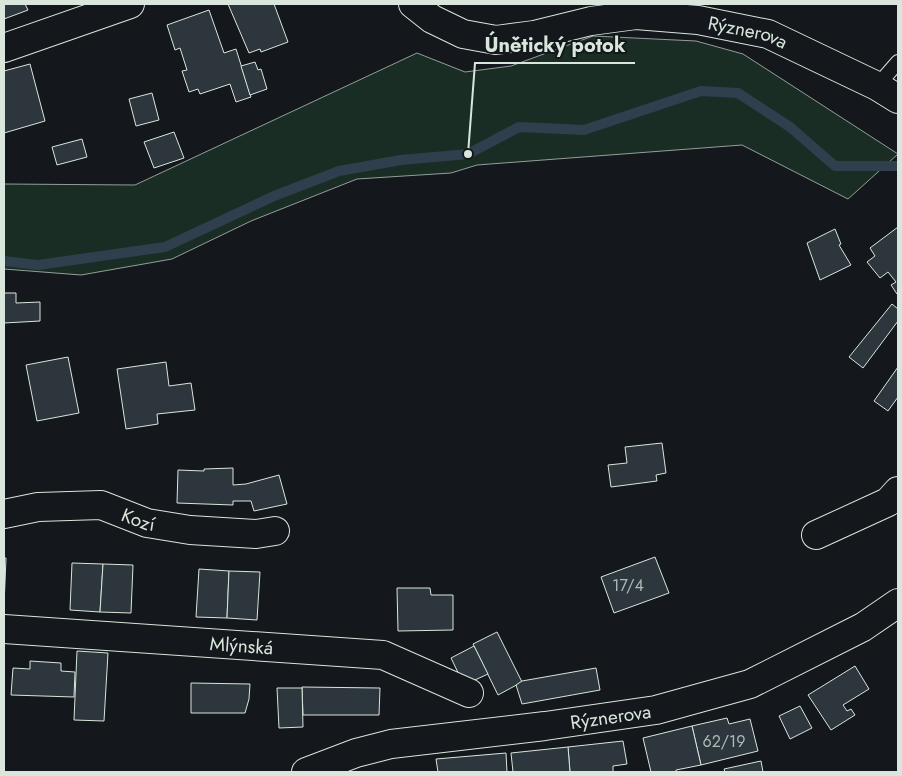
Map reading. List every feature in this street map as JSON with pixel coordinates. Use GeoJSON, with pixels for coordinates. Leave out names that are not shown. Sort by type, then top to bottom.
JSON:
{"type":"FeatureCollection","features":[{"type":"Feature","properties":{"kind":"street"},"geometry":{"type":"LineString","coordinates":[[4,48],[130,4]]}},
{"type":"Feature","properties":{"kind":"street","name":"Rýznerova"},"geometry":{"type":"LineString","coordinates":[[413,4],[432,19],[463,34],[496,40],[534,35],[591,20],[636,15],[698,20],[768,34],[888,93]]}},
{"type":"Feature","properties":{"kind":"street"},"geometry":{"type":"LineString","coordinates":[[816,535],[888,502],[898,491]]}},
{"type":"Feature","properties":{"kind":"street","name":"Kozí"},"geometry":{"type":"LineString","coordinates":[[4,514],[38,507],[100,505],[147,523],[190,530],[256,534],[275,531]]}},
{"type":"Feature","properties":{"kind":"street","name":"Rýznerova"},"geometry":{"type":"LineString","coordinates":[[306,772],[356,753],[392,744],[545,726],[656,710],[750,684],[863,627],[898,603]]}},
{"type":"Feature","properties":{"kind":"street","name":"Mlýnská"},"geometry":{"type":"LineString","coordinates":[[4,629],[382,654],[469,693]]}},
{"type":"Feature","properties":{"kind":"lane"},"geometry":{"type":"LineString","coordinates":[[888,93],[898,62]]}},
{"type":"Feature","properties":{"kind":"green space"},"geometry":{"type":"Polygon","coordinates":[[[593,36],[696,41],[743,54],[898,154],[848,199],[742,145],[477,165],[451,173],[357,179],[251,221],[172,259],[81,275],[4,269],[4,184],[135,185],[417,53],[465,72],[511,66],[593,36]]]}},
{"type":"Feature","properties":{"kind":"building"},"geometry":{"type":"Polygon","coordinates":[[[4,4],[25,4],[28,10],[4,19],[4,4]]]}},
{"type":"Feature","properties":{"kind":"building"},"geometry":{"type":"Polygon","coordinates":[[[228,4],[274,4],[288,42],[261,52],[260,49],[249,53],[228,4]]]}},
{"type":"Feature","properties":{"kind":"building"},"geometry":{"type":"Polygon","coordinates":[[[209,10],[224,53],[236,49],[251,97],[236,102],[230,84],[200,94],[198,89],[189,92],[182,71],[187,70],[180,48],[175,50],[167,25],[209,10]]]}},
{"type":"Feature","properties":{"kind":"building"},"geometry":{"type":"Polygon","coordinates":[[[255,62],[258,70],[261,69],[267,89],[250,95],[241,66],[255,62]]]}},
{"type":"Feature","properties":{"kind":"building"},"geometry":{"type":"Polygon","coordinates":[[[30,64],[45,121],[4,133],[4,71],[30,64]]]}},
{"type":"Feature","properties":{"kind":"building"},"geometry":{"type":"Polygon","coordinates":[[[152,93],[159,120],[136,126],[129,99],[152,93]]]}},
{"type":"Feature","properties":{"kind":"building"},"geometry":{"type":"Polygon","coordinates":[[[174,132],[184,158],[154,168],[144,142],[174,132]]]}},
{"type":"Feature","properties":{"kind":"building"},"geometry":{"type":"Polygon","coordinates":[[[82,139],[87,157],[57,165],[52,147],[82,139]]]}},
{"type":"Feature","properties":{"kind":"building"},"geometry":{"type":"Polygon","coordinates":[[[898,227],[897,294],[891,285],[896,282],[888,272],[880,278],[867,262],[875,256],[870,248],[898,227]]]}},
{"type":"Feature","properties":{"kind":"building"},"geometry":{"type":"Polygon","coordinates":[[[835,229],[841,244],[839,245],[851,265],[820,280],[807,243],[835,229]]]}},
{"type":"Feature","properties":{"kind":"building"},"geometry":{"type":"Polygon","coordinates":[[[4,293],[16,293],[16,303],[40,302],[40,321],[4,323],[4,293]]]}},
{"type":"Feature","properties":{"kind":"building"},"geometry":{"type":"Polygon","coordinates":[[[892,304],[898,309],[898,321],[863,368],[849,357],[892,304]]]}},
{"type":"Feature","properties":{"kind":"building"},"geometry":{"type":"Polygon","coordinates":[[[68,357],[79,413],[37,421],[26,365],[68,357]]]}},
{"type":"Feature","properties":{"kind":"building"},"geometry":{"type":"Polygon","coordinates":[[[166,362],[169,386],[191,383],[195,410],[157,414],[158,424],[126,429],[117,369],[166,362]]]}},
{"type":"Feature","properties":{"kind":"building"},"geometry":{"type":"Polygon","coordinates":[[[898,367],[898,397],[888,411],[874,401],[898,367]]]}},
{"type":"Feature","properties":{"kind":"building"},"geometry":{"type":"Polygon","coordinates":[[[662,443],[666,473],[656,475],[657,481],[611,487],[608,465],[627,463],[625,447],[662,443]]]}},
{"type":"Feature","properties":{"kind":"building"},"geometry":{"type":"Polygon","coordinates":[[[233,468],[233,485],[246,484],[279,475],[287,504],[254,511],[251,501],[233,501],[233,505],[177,503],[178,470],[204,471],[204,469],[233,468]]]}},
{"type":"Feature","properties":{"kind":"building"},"geometry":{"type":"Polygon","coordinates":[[[655,557],[669,593],[614,613],[601,577],[655,557]]]}},
{"type":"Feature","properties":{"kind":"building"},"geometry":{"type":"Polygon","coordinates":[[[4,558],[6,558],[4,606],[4,558]]]}},
{"type":"Feature","properties":{"kind":"building"},"geometry":{"type":"Polygon","coordinates":[[[72,563],[103,564],[100,612],[70,610],[72,563]]]}},
{"type":"Feature","properties":{"kind":"building"},"geometry":{"type":"Polygon","coordinates":[[[103,564],[133,565],[131,613],[100,612],[103,564]]]}},
{"type":"Feature","properties":{"kind":"building"},"geometry":{"type":"Polygon","coordinates":[[[199,569],[229,571],[227,618],[196,617],[199,569]]]}},
{"type":"Feature","properties":{"kind":"building"},"geometry":{"type":"Polygon","coordinates":[[[229,571],[260,572],[257,620],[227,618],[229,571]]]}},
{"type":"Feature","properties":{"kind":"building"},"geometry":{"type":"Polygon","coordinates":[[[397,588],[430,588],[431,595],[453,595],[453,630],[398,631],[397,588]]]}},
{"type":"Feature","properties":{"kind":"building"},"geometry":{"type":"Polygon","coordinates":[[[497,632],[522,682],[498,695],[473,644],[497,632]]]}},
{"type":"Feature","properties":{"kind":"building"},"geometry":{"type":"Polygon","coordinates":[[[474,646],[488,674],[464,685],[451,658],[474,646]]]}},
{"type":"Feature","properties":{"kind":"building"},"geometry":{"type":"Polygon","coordinates":[[[77,651],[108,653],[104,721],[74,720],[77,651]]]}},
{"type":"Feature","properties":{"kind":"building"},"geometry":{"type":"Polygon","coordinates":[[[30,661],[61,663],[61,671],[75,672],[74,697],[11,695],[13,668],[30,669],[30,661]]]}},
{"type":"Feature","properties":{"kind":"building"},"geometry":{"type":"Polygon","coordinates":[[[855,666],[869,689],[843,705],[847,711],[851,709],[855,715],[831,730],[808,695],[855,666]]]}},
{"type":"Feature","properties":{"kind":"building"},"geometry":{"type":"Polygon","coordinates":[[[596,668],[600,690],[522,704],[516,685],[522,681],[596,668]]]}},
{"type":"Feature","properties":{"kind":"building"},"geometry":{"type":"Polygon","coordinates":[[[191,683],[250,684],[249,699],[245,713],[191,713],[191,683]]]}},
{"type":"Feature","properties":{"kind":"building"},"geometry":{"type":"Polygon","coordinates":[[[302,687],[380,688],[379,715],[303,715],[302,687]]]}},
{"type":"Feature","properties":{"kind":"building"},"geometry":{"type":"Polygon","coordinates":[[[277,688],[302,688],[303,727],[279,728],[277,688]]]}},
{"type":"Feature","properties":{"kind":"building"},"geometry":{"type":"Polygon","coordinates":[[[800,706],[812,728],[790,739],[779,716],[800,706]]]}},
{"type":"Feature","properties":{"kind":"building"},"geometry":{"type":"Polygon","coordinates":[[[727,718],[729,724],[750,719],[758,751],[701,765],[692,726],[727,718]]]}},
{"type":"Feature","properties":{"kind":"building"},"geometry":{"type":"Polygon","coordinates":[[[692,726],[701,765],[676,770],[676,772],[651,772],[643,738],[692,726]]]}},
{"type":"Feature","properties":{"kind":"building"},"geometry":{"type":"Polygon","coordinates":[[[623,741],[627,764],[613,766],[613,772],[570,772],[568,747],[623,741]]]}},
{"type":"Feature","properties":{"kind":"building"},"geometry":{"type":"Polygon","coordinates":[[[568,747],[570,772],[513,772],[511,753],[568,747]]]}},
{"type":"Feature","properties":{"kind":"building"},"geometry":{"type":"Polygon","coordinates":[[[506,753],[507,772],[438,772],[436,759],[506,753]]]}},
{"type":"Feature","properties":{"kind":"building"},"geometry":{"type":"Polygon","coordinates":[[[761,761],[763,772],[725,772],[724,769],[761,761]]]}},
{"type":"Feature","properties":{"kind":"waterway"},"geometry":{"type":"LineString","coordinates":[[4,261],[38,265],[165,247],[274,196],[339,171],[401,160],[468,154],[519,127],[584,130],[701,91],[738,93],[790,127],[835,166],[898,166]]}},
{"type":"Feature","properties":{"kind":"place","name":"Únětický potok"},"geometry":{"type":"Point","coordinates":[468,154]}}]}
